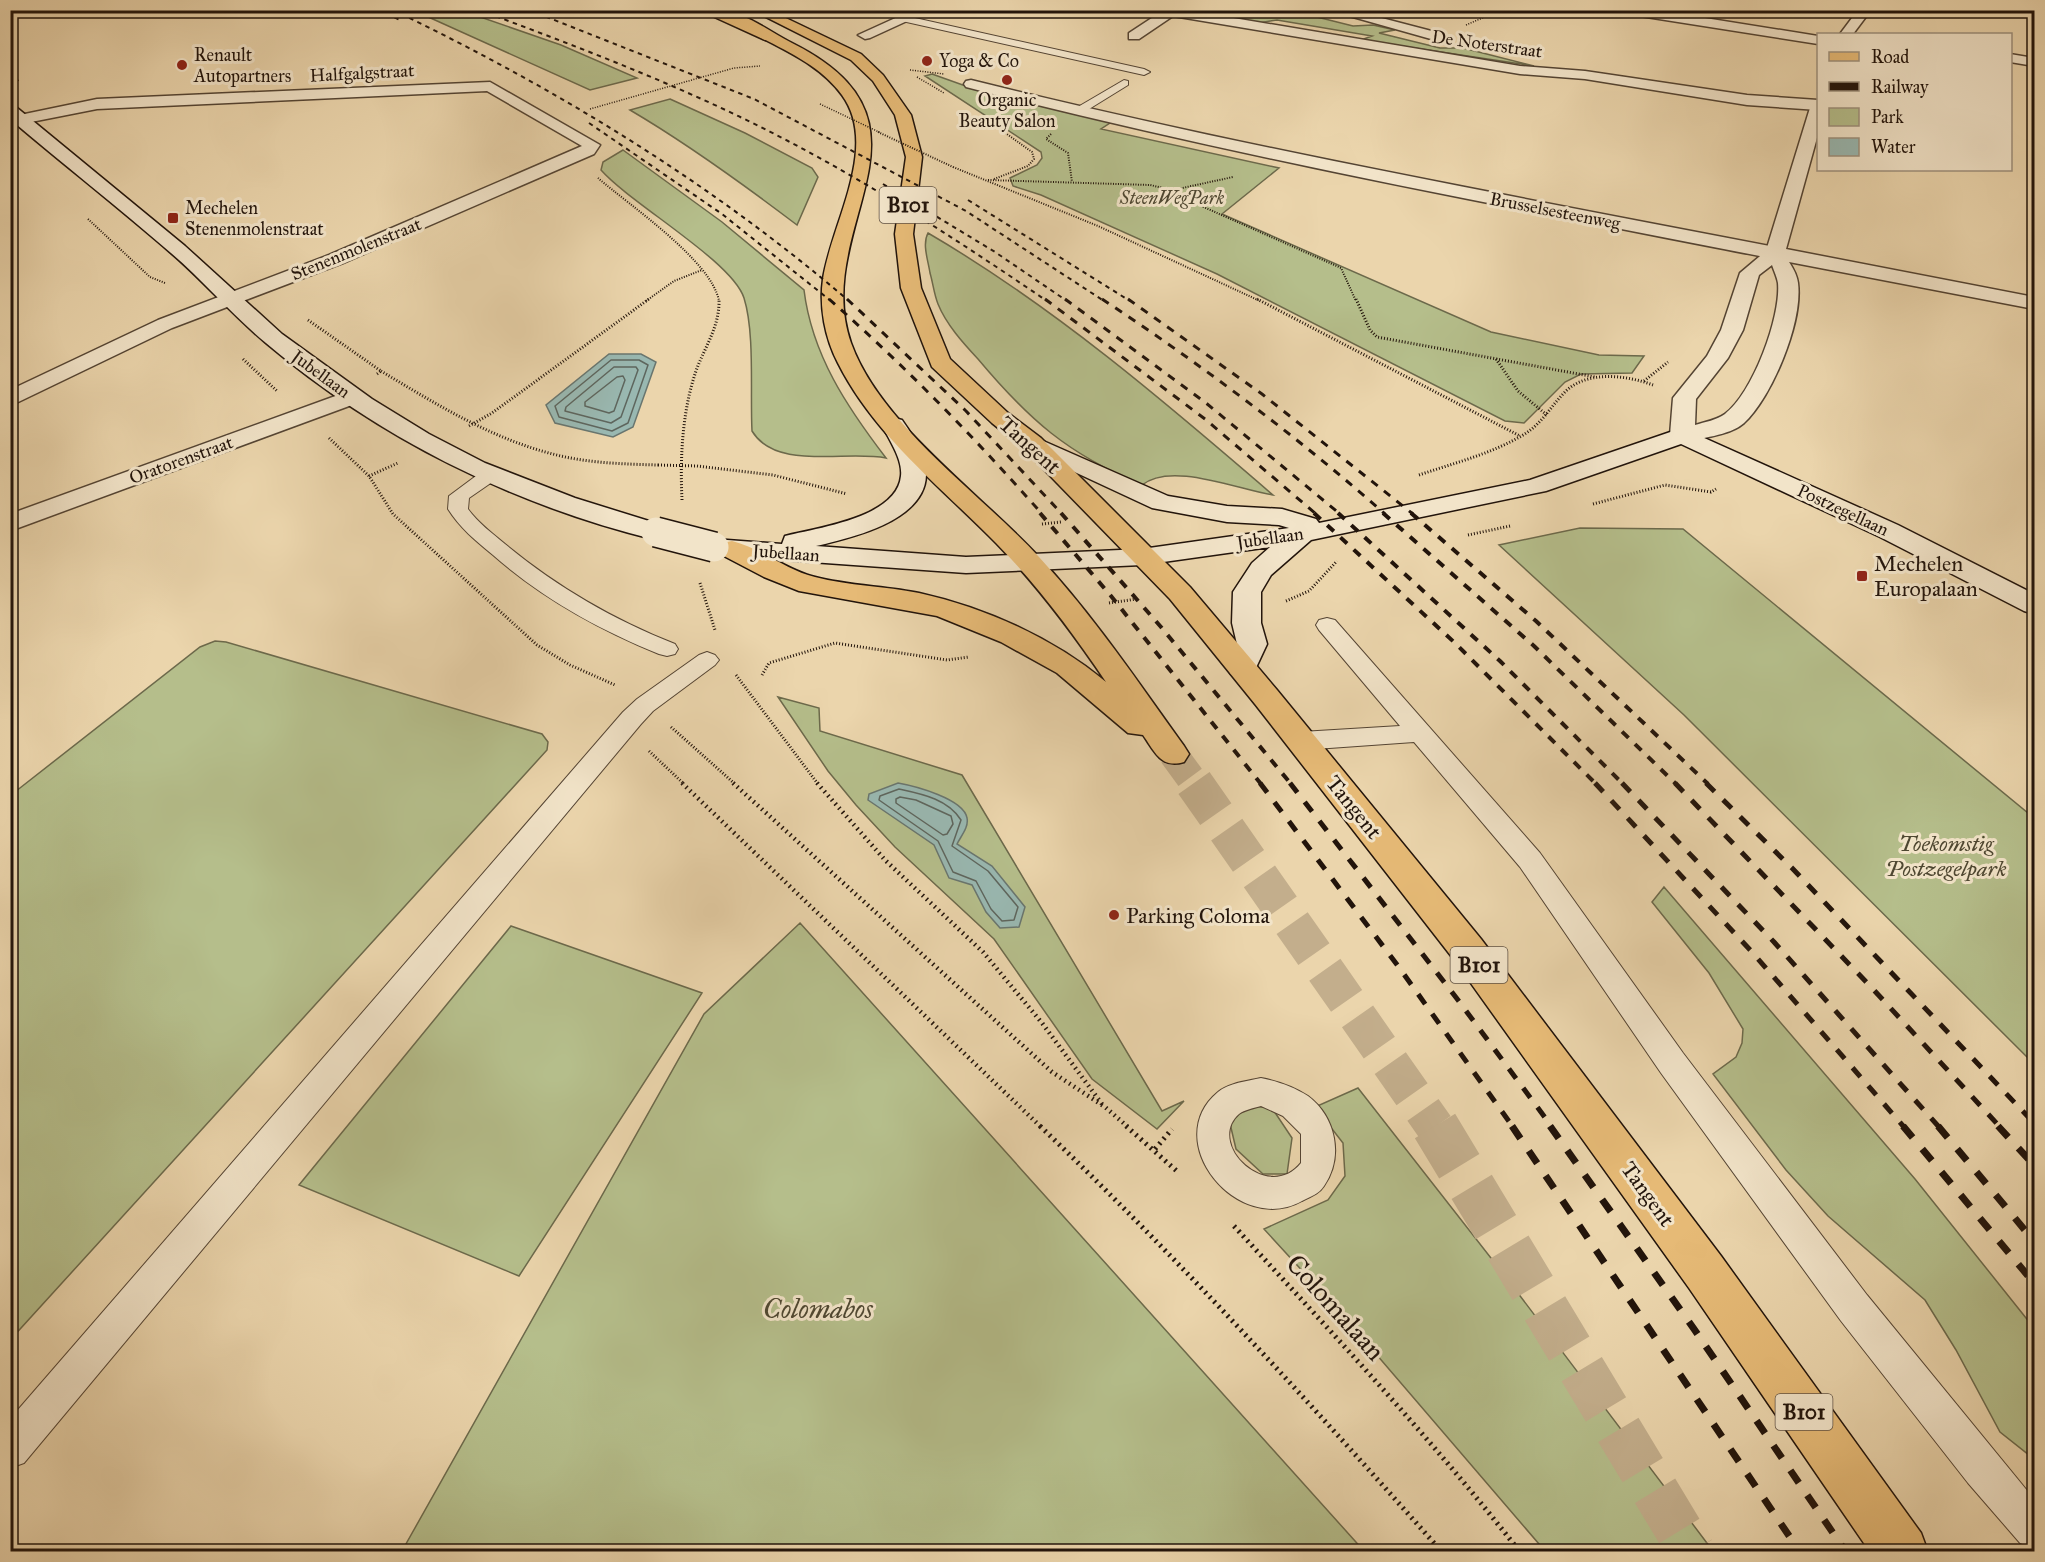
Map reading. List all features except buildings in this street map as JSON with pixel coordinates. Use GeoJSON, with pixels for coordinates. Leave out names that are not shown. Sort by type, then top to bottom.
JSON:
{"type":"FeatureCollection","features":[{"type":"Feature","properties":{"kind":"main road","name":"B101"},"geometry":{"type":"LineString","coordinates":[[705,10],[770,37]]}},
{"type":"Feature","properties":{"kind":"main road","name":"B101"},"geometry":{"type":"LineString","coordinates":[[721,10],[816,62],[833,75],[860,110],[864,162],[834,271],[832,312],[850,365],[894,425],[1030,564],[1114,670],[1170,751],[1068,666],[1011,635],[946,609],[917,602],[808,585],[723,548]]}},
{"type":"Feature","properties":{"kind":"main road","name":"Tangent"},"geometry":{"type":"LineString","coordinates":[[758,10],[838,47],[867,67],[892,96],[903,115],[914,157],[904,234],[910,288],[940,362],[1000,418],[1032,443],[1180,593],[1302,741],[1475,959],[1706,1272],[1902,1551]]}},
{"type":"Feature","properties":{"kind":"street"},"geometry":{"type":"LineString","coordinates":[[865,35],[925,10]]}},
{"type":"Feature","properties":{"kind":"street","name":"De Noterstraat"},"geometry":{"type":"LineString","coordinates":[[1334,10],[1458,42]]}},
{"type":"Feature","properties":{"kind":"street"},"geometry":{"type":"LineString","coordinates":[[1627,10],[1817,39]]}},
{"type":"Feature","properties":{"kind":"street"},"geometry":{"type":"LineString","coordinates":[[1850,33],[1864,10]]}},
{"type":"Feature","properties":{"kind":"street","name":"De Noterstraat"},"geometry":{"type":"LineString","coordinates":[[1134,36],[1173,11],[1520,70],[1585,75],[1747,100],[1764,107],[1817,110]]}},
{"type":"Feature","properties":{"kind":"street","name":"De Noterstraat"},"geometry":{"type":"LineString","coordinates":[[1490,50],[1585,75]]}},
{"type":"Feature","properties":{"kind":"street"},"geometry":{"type":"LineString","coordinates":[[2012,58],[2034,62]]}},
{"type":"Feature","properties":{"kind":"street","name":"Brusselsesteenweg"},"geometry":{"type":"LineString","coordinates":[[971,84],[1077,111],[1275,155],[1712,243],[2034,303]]}},
{"type":"Feature","properties":{"kind":"street","name":"Stenenmolenstraat"},"geometry":{"type":"LineString","coordinates":[[10,399],[165,324],[336,259],[588,150],[592,145],[490,86]]}},
{"type":"Feature","properties":{"kind":"street","name":"Halfgalgstraat"},"geometry":{"type":"LineString","coordinates":[[16,115],[97,104],[490,86]]}},
{"type":"Feature","properties":{"kind":"street"},"geometry":{"type":"LineString","coordinates":[[1682,435],[1685,398],[1717,358],[1732,330],[1750,273],[1774,253],[1817,113]]}},
{"type":"Feature","properties":{"kind":"street","name":"Jubellaan"},"geometry":{"type":"LineString","coordinates":[[16,115],[234,298],[272,338],[352,398],[422,440],[491,474],[585,511],[656,532],[723,548],[966,565],[1030,564],[1142,557],[1313,532],[1537,486],[1734,419],[1758,387],[1773,356],[1786,305],[1788,282],[1774,253]]}},
{"type":"Feature","properties":{"kind":"street","name":"Oratorenstraat"},"geometry":{"type":"LineString","coordinates":[[10,523],[352,398]]}},
{"type":"Feature","properties":{"kind":"street"},"geometry":{"type":"LineString","coordinates":[[723,548],[820,539],[886,513],[907,494],[914,479],[914,471],[894,425]]}},
{"type":"Feature","properties":{"kind":"street","name":"Postzegellaan"},"geometry":{"type":"LineString","coordinates":[[1682,435],[1889,531],[2034,605]]}},
{"type":"Feature","properties":{"kind":"street"},"geometry":{"type":"LineString","coordinates":[[1032,443],[1161,503],[1227,514],[1281,517],[1313,532],[1263,567],[1244,592],[1244,621],[1252,644],[1242,667]]}},
{"type":"Feature","properties":{"kind":"lane"},"geometry":{"type":"LineString","coordinates":[[906,19],[1023,45],[1046,53],[1144,72]]}},
{"type":"Feature","properties":{"kind":"lane"},"geometry":{"type":"LineString","coordinates":[[1077,111],[1125,83]]}},
{"type":"Feature","properties":{"kind":"lane"},"geometry":{"type":"LineString","coordinates":[[491,474],[459,496],[458,509],[471,525],[556,596],[590,616],[667,648]]}},
{"type":"Feature","properties":{"kind":"lane"},"geometry":{"type":"LineString","coordinates":[[1327,624],[1530,860],[1672,1063],[1915,1388],[2034,1528]]}},
{"type":"Feature","properties":{"kind":"lane"},"geometry":{"type":"LineString","coordinates":[[10,1449],[624,728],[645,705],[712,649]]}},
{"type":"Feature","properties":{"kind":"lane"},"geometry":{"type":"LineString","coordinates":[[1302,741],[1422,733]]}},
{"type":"Feature","properties":{"kind":"path"},"geometry":{"type":"LineString","coordinates":[[1436,36],[1501,10]]}},
{"type":"Feature","properties":{"kind":"path"},"geometry":{"type":"LineString","coordinates":[[549,121],[734,68],[768,66]]}},
{"type":"Feature","properties":{"kind":"path"},"geometry":{"type":"LineString","coordinates":[[901,69],[948,95]]}},
{"type":"Feature","properties":{"kind":"path"},"geometry":{"type":"LineString","coordinates":[[820,104],[953,167],[1052,206],[1249,296],[1520,436],[1548,416],[1576,383],[1599,378]]}},
{"type":"Feature","properties":{"kind":"path"},"geometry":{"type":"LineString","coordinates":[[1072,182],[1068,153],[1046,139],[1077,111]]}},
{"type":"Feature","properties":{"kind":"path"},"geometry":{"type":"LineString","coordinates":[[983,117],[1032,152],[1034,159],[1028,166],[988,180]]}},
{"type":"Feature","properties":{"kind":"path"},"geometry":{"type":"LineString","coordinates":[[1172,190],[1253,171],[1275,155]]}},
{"type":"Feature","properties":{"kind":"path"},"geometry":{"type":"LineString","coordinates":[[572,157],[702,270],[716,288],[720,310],[693,377],[683,452],[684,507]]}},
{"type":"Feature","properties":{"kind":"path"},"geometry":{"type":"LineString","coordinates":[[988,180],[1150,185],[1172,190],[1341,268],[1370,330],[1377,337],[1583,373],[1599,378],[1644,381]]}},
{"type":"Feature","properties":{"kind":"path"},"geometry":{"type":"LineString","coordinates":[[474,423],[674,282],[702,270]]}},
{"type":"Feature","properties":{"kind":"path"},"geometry":{"type":"LineString","coordinates":[[1496,359],[1501,369],[1536,410],[1548,416]]}},
{"type":"Feature","properties":{"kind":"path"},"geometry":{"type":"LineString","coordinates":[[381,371],[453,414],[549,453],[615,463],[697,466]]}},
{"type":"Feature","properties":{"kind":"path"},"geometry":{"type":"LineString","coordinates":[[305,415],[369,477],[393,514],[537,645],[570,665],[627,691],[645,705],[962,988],[1052,1072],[1105,1107],[1155,1149],[1188,1181]]}},
{"type":"Feature","properties":{"kind":"path"},"geometry":{"type":"LineString","coordinates":[[1643,490],[1665,485],[1711,492],[1750,467]]}},
{"type":"Feature","properties":{"kind":"path"},"geometry":{"type":"LineString","coordinates":[[698,575],[712,649]]}},
{"type":"Feature","properties":{"kind":"path"},"geometry":{"type":"LineString","coordinates":[[745,689],[807,772],[885,860],[983,952],[1042,1023],[1105,1107]]}},
{"type":"Feature","properties":{"kind":"path"},"geometry":{"type":"LineString","coordinates":[[624,728],[1090,1174],[1340,1437],[1442,1551]]}},
{"type":"Feature","properties":{"kind":"path","name":"Colomalaan"},"geometry":{"type":"LineString","coordinates":[[1228,1221],[1261,1252],[1388,1394],[1473,1492],[1520,1551]]}},
{"type":"Feature","properties":{"kind":"green space"},"geometry":{"type":"Polygon","coordinates":[[[415,11],[463,11],[561,45],[637,78],[590,90],[415,11]]]}},
{"type":"Feature","properties":{"kind":"green space"},"geometry":{"type":"Polygon","coordinates":[[[1238,11],[1293,11],[1353,26],[1373,25],[1395,30],[1379,33],[1440,48],[1463,48],[1534,66],[1361,40],[1372,36],[1277,20],[1258,23],[1227,18],[1238,11]]]}},
{"type":"Feature","properties":{"kind":"green space","name":"SteenWegPark"},"geometry":{"type":"Polygon","coordinates":[[[932,74],[974,89],[1113,121],[1101,129],[1279,168],[1222,214],[1491,332],[1599,355],[1644,356],[1632,373],[1581,374],[1565,382],[1524,423],[1505,421],[1217,274],[1041,195],[1013,186],[1010,178],[1037,165],[1042,158],[1041,152],[925,76],[932,74]]]}},
{"type":"Feature","properties":{"kind":"green space"},"geometry":{"type":"Polygon","coordinates":[[[670,99],[745,133],[812,168],[818,177],[797,225],[715,165],[630,110],[670,99]]]}},
{"type":"Feature","properties":{"kind":"green space"},"geometry":{"type":"Polygon","coordinates":[[[623,150],[722,222],[804,290],[815,336],[833,379],[886,458],[794,455],[777,451],[763,443],[752,431],[750,328],[744,298],[736,283],[721,267],[615,184],[601,170],[603,162],[623,150]]]}},
{"type":"Feature","properties":{"kind":"green space"},"geometry":{"type":"Polygon","coordinates":[[[928,233],[974,261],[1063,323],[1149,390],[1273,495],[1187,476],[1155,478],[1142,485],[1092,461],[1051,433],[997,381],[961,340],[941,311],[925,247],[928,233]]]}},
{"type":"Feature","properties":{"kind":"green space","name":"Toekomstig Postzegelpark"},"geometry":{"type":"Polygon","coordinates":[[[1580,528],[1683,529],[2034,818],[2034,1064],[1684,715],[1499,545],[1580,528]]]}},
{"type":"Feature","properties":{"kind":"green space"},"geometry":{"type":"Polygon","coordinates":[[[215,641],[226,642],[542,734],[548,742],[547,750],[11,1339],[11,795],[200,647],[215,641]]]}},
{"type":"Feature","properties":{"kind":"green space"},"geometry":{"type":"Polygon","coordinates":[[[778,697],[819,708],[820,731],[962,775],[1162,1111],[1184,1101],[1157,1129],[1092,1079],[994,939],[895,847],[856,805],[828,771],[778,697]]]}},
{"type":"Feature","properties":{"kind":"green space"},"geometry":{"type":"Polygon","coordinates":[[[1664,887],[1915,1179],[2034,1328],[2034,1459],[2000,1432],[1956,1350],[1925,1300],[1828,1216],[1786,1170],[1713,1074],[1736,1057],[1742,1043],[1743,1029],[1709,973],[1652,902],[1664,887]]]}},
{"type":"Feature","properties":{"kind":"green space","name":"Colomabos"},"geometry":{"type":"Polygon","coordinates":[[[800,923],[1364,1551],[402,1551],[704,1014],[800,923]]]}},
{"type":"Feature","properties":{"kind":"green space"},"geometry":{"type":"Polygon","coordinates":[[[511,926],[702,993],[519,1276],[299,1185],[511,926]]]}},
{"type":"Feature","properties":{"kind":"green space"},"geometry":{"type":"Polygon","coordinates":[[[1358,1088],[1505,1276],[1713,1551],[1545,1551],[1340,1312],[1264,1229],[1328,1200],[1345,1176],[1343,1143],[1315,1107],[1358,1088]]]}},
{"type":"Feature","properties":{"kind":"green space"},"geometry":{"type":"Polygon","coordinates":[[[1242,1105],[1272,1108],[1292,1138],[1287,1174],[1263,1174],[1236,1149],[1228,1115],[1242,1105]]]}},
{"type":"Feature","properties":{"kind":"water"},"geometry":{"type":"Polygon","coordinates":[[[609,354],[641,354],[656,362],[633,427],[613,437],[555,423],[546,405],[609,354]]]}},
{"type":"Feature","properties":{"kind":"water"},"geometry":{"type":"Polygon","coordinates":[[[898,783],[938,794],[964,811],[967,825],[957,844],[992,866],[1025,907],[1019,927],[1000,928],[986,912],[972,885],[949,878],[934,845],[868,800],[869,794],[898,783]]]}},
{"type":"Feature","properties":{"kind":"tunnel"},"geometry":{"type":"LineString","coordinates":[[1173,754],[1195,784]]}},
{"type":"Feature","properties":{"kind":"tunnel"},"geometry":{"type":"LineString","coordinates":[[1194,783],[1435,1127]]}},
{"type":"Feature","properties":{"kind":"tunnel"},"geometry":{"type":"LineString","coordinates":[[1435,1126],[1692,1552]]}},
{"type":"Feature","properties":{"kind":"railway"},"geometry":{"type":"LineString","coordinates":[[378,10],[400,20]]}},
{"type":"Feature","properties":{"kind":"railway"},"geometry":{"type":"LineString","coordinates":[[393,10],[514,72],[630,140],[742,216],[849,301]]}},
{"type":"Feature","properties":{"kind":"railway"},"geometry":{"type":"LineString","coordinates":[[479,10],[597,55],[751,122],[855,178],[920,217],[1047,301]]}},
{"type":"Feature","properties":{"kind":"railway"},"geometry":{"type":"LineString","coordinates":[[529,10],[754,99],[966,211],[1104,301]]}},
{"type":"Feature","properties":{"kind":"railway"},"geometry":{"type":"LineString","coordinates":[[589,123],[722,214],[831,301]]}},
{"type":"Feature","properties":{"kind":"railway"},"geometry":{"type":"LineString","coordinates":[[883,184],[995,252],[1067,301]]}},
{"type":"Feature","properties":{"kind":"railway"},"geometry":{"type":"LineString","coordinates":[[968,200],[1130,301]]}},
{"type":"Feature","properties":{"kind":"railway"},"geometry":{"type":"LineString","coordinates":[[829,299],[939,403],[1042,514]]}},
{"type":"Feature","properties":{"kind":"railway"},"geometry":{"type":"LineString","coordinates":[[847,299],[966,411],[1062,514]]}},
{"type":"Feature","properties":{"kind":"railway"},"geometry":{"type":"LineString","coordinates":[[1045,299],[1205,419],[1316,514]]}},
{"type":"Feature","properties":{"kind":"railway"},"geometry":{"type":"LineString","coordinates":[[1065,299],[1206,403],[1340,514]]}},
{"type":"Feature","properties":{"kind":"railway"},"geometry":{"type":"LineString","coordinates":[[1102,299],[1247,402],[1318,457],[1385,514]]}},
{"type":"Feature","properties":{"kind":"railway"},"geometry":{"type":"LineString","coordinates":[[1128,299],[1262,394],[1413,514]]}},
{"type":"Feature","properties":{"kind":"railway"},"geometry":{"type":"LineString","coordinates":[[1040,513],[1111,596],[1261,784]]}},
{"type":"Feature","properties":{"kind":"railway"},"geometry":{"type":"LineString","coordinates":[[1061,513],[1161,627],[1291,784]]}},
{"type":"Feature","properties":{"kind":"railway"},"geometry":{"type":"LineString","coordinates":[[1314,513],[1455,643],[1595,783]]}},
{"type":"Feature","properties":{"kind":"railway"},"geometry":{"type":"LineString","coordinates":[[1338,513],[1500,661],[1622,783]]}},
{"type":"Feature","properties":{"kind":"railway"},"geometry":{"type":"LineString","coordinates":[[1383,513],[1534,646],[1675,783]]}},
{"type":"Feature","properties":{"kind":"railway"},"geometry":{"type":"LineString","coordinates":[[1411,513],[1536,621],[1708,784]]}},
{"type":"Feature","properties":{"kind":"railway"},"geometry":{"type":"LineString","coordinates":[[1260,783],[1398,966],[1513,1127]]}},
{"type":"Feature","properties":{"kind":"railway"},"geometry":{"type":"LineString","coordinates":[[1290,783],[1458,1000],[1552,1127]]}},
{"type":"Feature","properties":{"kind":"railway"},"geometry":{"type":"LineString","coordinates":[[1595,783],[1752,952],[1904,1127]]}},
{"type":"Feature","properties":{"kind":"railway"},"geometry":{"type":"LineString","coordinates":[[1622,783],[1774,942],[1939,1127]]}},
{"type":"Feature","properties":{"kind":"railway"},"geometry":{"type":"LineString","coordinates":[[1675,783],[1872,988],[2000,1127]]}},
{"type":"Feature","properties":{"kind":"railway"},"geometry":{"type":"LineString","coordinates":[[1706,783],[1792,868],[2034,1123]]}},
{"type":"Feature","properties":{"kind":"railway"},"geometry":{"type":"LineString","coordinates":[[1512,1126],[1800,1552]]}},
{"type":"Feature","properties":{"kind":"railway"},"geometry":{"type":"LineString","coordinates":[[1550,1126],[1694,1329],[1846,1552]]}},
{"type":"Feature","properties":{"kind":"railway"},"geometry":{"type":"LineString","coordinates":[[1903,1126],[2034,1283]]}},
{"type":"Feature","properties":{"kind":"railway"},"geometry":{"type":"LineString","coordinates":[[1938,1126],[2034,1241]]}},
{"type":"Feature","properties":{"kind":"railway"},"geometry":{"type":"LineString","coordinates":[[1998,1126],[2034,1165]]}},
{"type":"Feature","properties":{"kind":"place","name":"Yoga & Co"},"geometry":{"type":"Point","coordinates":[927,61]}},
{"type":"Feature","properties":{"kind":"place","name":"Renault Autopartners"},"geometry":{"type":"Point","coordinates":[182,65]}},
{"type":"Feature","properties":{"kind":"place","name":"Organic Beauty Salon"},"geometry":{"type":"Point","coordinates":[1007,80]}},
{"type":"Feature","properties":{"kind":"place","name":"Mechelen Stenenmolenstraat"},"geometry":{"type":"Point","coordinates":[173,218]}},
{"type":"Feature","properties":{"kind":"place","name":"Mechelen Europalaan"},"geometry":{"type":"Point","coordinates":[1862,576]}},
{"type":"Feature","properties":{"kind":"place","name":"Parking Coloma"},"geometry":{"type":"Point","coordinates":[1114,915]}}]}
